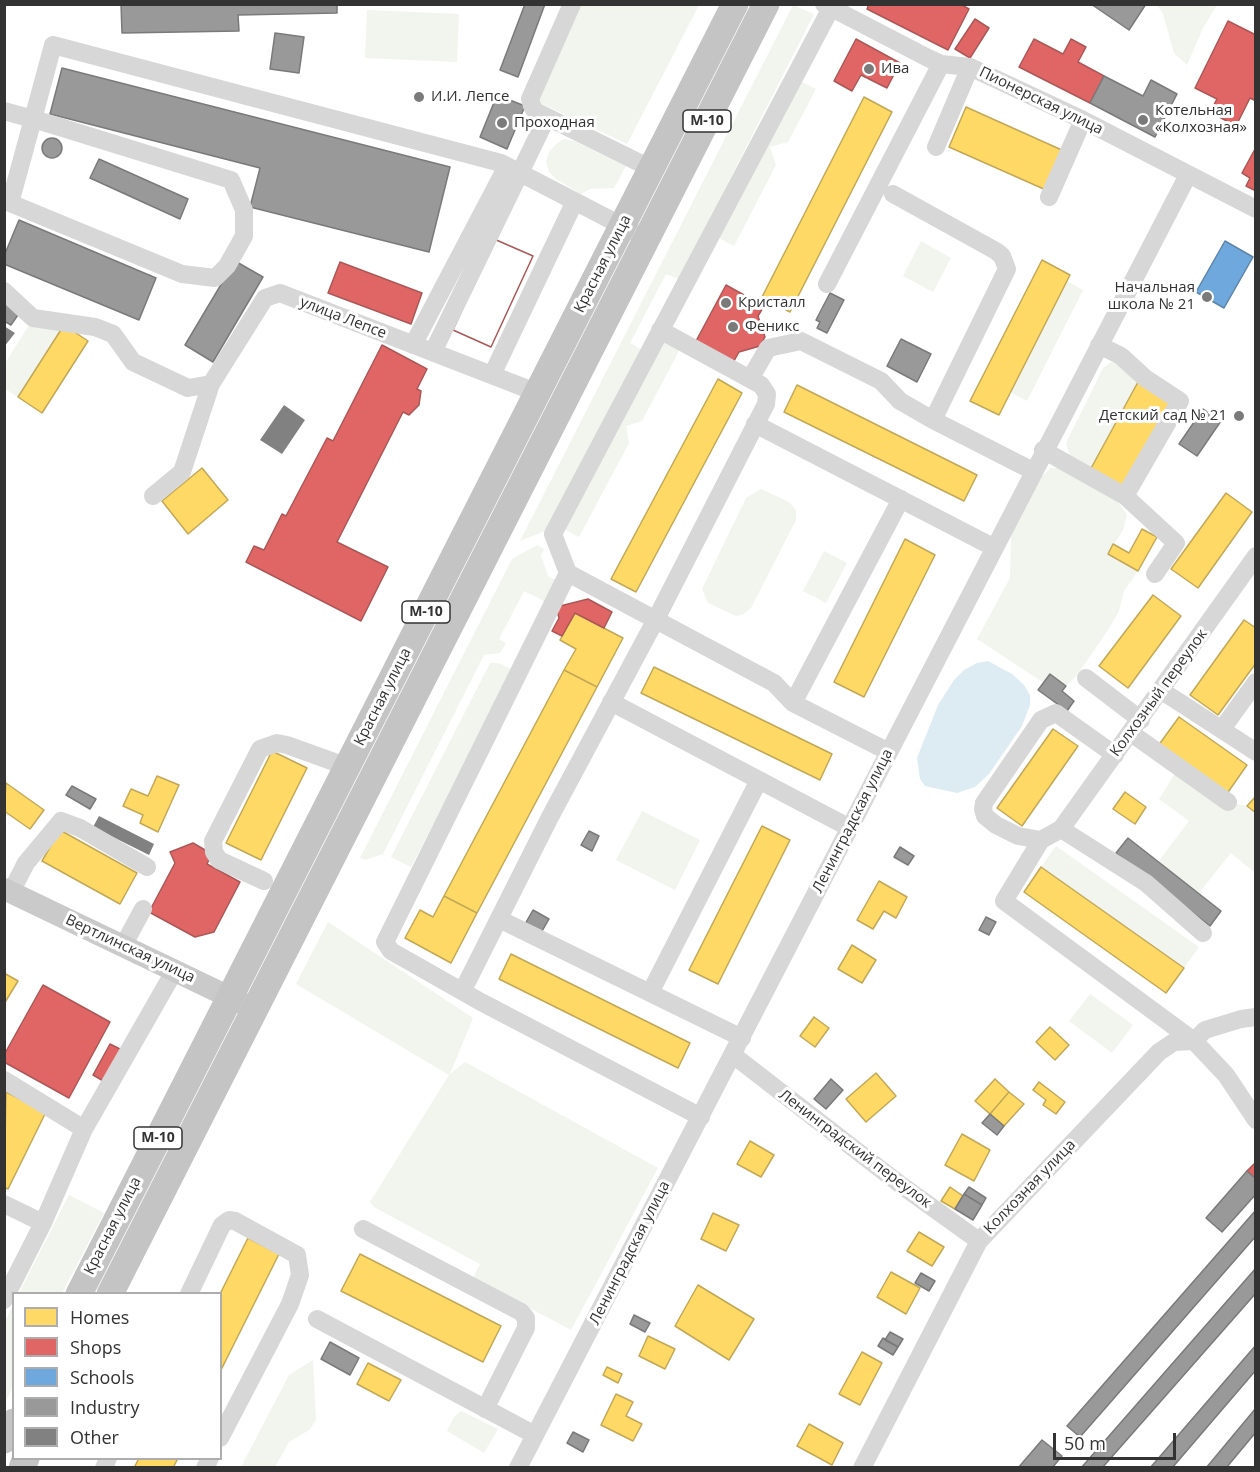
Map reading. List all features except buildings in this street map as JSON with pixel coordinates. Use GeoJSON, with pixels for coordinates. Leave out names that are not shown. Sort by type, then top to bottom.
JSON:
{"type":"FeatureCollection","features":[{"type":"Feature","properties":{"kind":"highway","name":"Красная улица"},"geometry":{"type":"LineString","coordinates":[[80,1292],[735,4]]}},
{"type":"Feature","properties":{"kind":"highway","name":"Красная улица"},"geometry":{"type":"LineString","coordinates":[[111,1292],[766,4]]}},
{"type":"Feature","properties":{"kind":"highway"},"geometry":{"type":"LineString","coordinates":[[4,1440],[12,1426]]}},
{"type":"Feature","properties":{"kind":"main road","name":"Вертлинская улица"},"geometry":{"type":"LineString","coordinates":[[8,891],[255,1009]]}},
{"type":"Feature","properties":{"kind":"street"},"geometry":{"type":"LineString","coordinates":[[572,4],[530,99],[536,111],[651,169]]}},
{"type":"Feature","properties":{"kind":"street"},"geometry":{"type":"LineString","coordinates":[[827,6],[553,534],[568,573],[774,683],[793,703],[889,752]]}},
{"type":"Feature","properties":{"kind":"street","name":"Пионерская улица"},"geometry":{"type":"LineString","coordinates":[[827,6],[941,63],[970,67],[1083,120],[1256,209]]}},
{"type":"Feature","properties":{"kind":"street"},"geometry":{"type":"LineString","coordinates":[[4,111],[33,119],[231,180],[244,210],[244,236],[227,266],[215,278],[182,274],[10,203],[33,119],[53,45],[513,169],[647,238]]}},
{"type":"Feature","properties":{"kind":"street"},"geometry":{"type":"LineString","coordinates":[[827,284],[941,63]]}},
{"type":"Feature","properties":{"kind":"street"},"geometry":{"type":"LineString","coordinates":[[936,147],[970,67]]}},
{"type":"Feature","properties":{"kind":"street"},"geometry":{"type":"LineString","coordinates":[[413,345],[513,169],[547,117]]}},
{"type":"Feature","properties":{"kind":"street"},"geometry":{"type":"LineString","coordinates":[[1049,197],[1083,120]]}},
{"type":"Feature","properties":{"kind":"street"},"geometry":{"type":"LineString","coordinates":[[433,352],[513,169]]}},
{"type":"Feature","properties":{"kind":"street","name":"Ленинградская улица"},"geometry":{"type":"LineString","coordinates":[[518,1467],[701,1118],[1043,450],[1188,175]]}},
{"type":"Feature","properties":{"kind":"street"},"geometry":{"type":"LineString","coordinates":[[893,194],[996,251],[1002,256],[1007,269],[933,420]]}},
{"type":"Feature","properties":{"kind":"street"},"geometry":{"type":"LineString","coordinates":[[492,375],[575,201]]}},
{"type":"Feature","properties":{"kind":"street"},"geometry":{"type":"LineString","coordinates":[[4,291],[33,318],[95,327],[113,334],[133,362],[188,388],[211,384]]}},
{"type":"Feature","properties":{"kind":"street","name":"улица Лепсе"},"geometry":{"type":"LineString","coordinates":[[153,496],[182,472],[211,384],[265,298],[274,293],[280,293],[538,393]]}},
{"type":"Feature","properties":{"kind":"street"},"geometry":{"type":"LineString","coordinates":[[463,990],[610,702],[655,621],[767,398],[765,388],[660,330]]}},
{"type":"Feature","properties":{"kind":"street"},"geometry":{"type":"LineString","coordinates":[[750,379],[768,348],[801,341],[881,381],[900,401],[933,420],[1033,471]]}},
{"type":"Feature","properties":{"kind":"street"},"geometry":{"type":"LineString","coordinates":[[1099,345],[1121,356],[1145,378],[1180,401],[1125,496]]}},
{"type":"Feature","properties":{"kind":"street"},"geometry":{"type":"LineString","coordinates":[[755,424],[993,547]]}},
{"type":"Feature","properties":{"kind":"street"},"geometry":{"type":"LineString","coordinates":[[1043,450],[1125,496],[1176,543],[1155,574]]}},
{"type":"Feature","properties":{"kind":"street"},"geometry":{"type":"LineString","coordinates":[[793,703],[901,500]]}},
{"type":"Feature","properties":{"kind":"street","name":"Колхозный переулок"},"geometry":{"type":"LineString","coordinates":[[1061,829],[1162,691],[1256,556]]}},
{"type":"Feature","properties":{"kind":"street"},"geometry":{"type":"LineString","coordinates":[[568,573],[385,939],[391,951],[701,1118]]}},
{"type":"Feature","properties":{"kind":"street"},"geometry":{"type":"LineString","coordinates":[[1086,678],[1136,726],[1228,802]]}},
{"type":"Feature","properties":{"kind":"street"},"geometry":{"type":"LineString","coordinates":[[1222,729],[1256,682]]}},
{"type":"Feature","properties":{"kind":"street"},"geometry":{"type":"LineString","coordinates":[[1162,691],[1254,747]]}},
{"type":"Feature","properties":{"kind":"street"},"geometry":{"type":"LineString","coordinates":[[610,702],[848,827]]}},
{"type":"Feature","properties":{"kind":"street"},"geometry":{"type":"LineString","coordinates":[[1041,840],[1018,837],[996,825],[985,816],[983,809],[984,803],[1041,720],[1056,713],[1115,755]]}},
{"type":"Feature","properties":{"kind":"street"},"geometry":{"type":"LineString","coordinates":[[264,880],[219,860],[214,852],[213,841],[260,749],[277,743],[287,745],[348,767]]}},
{"type":"Feature","properties":{"kind":"street"},"geometry":{"type":"LineString","coordinates":[[650,993],[759,780]]}},
{"type":"Feature","properties":{"kind":"street"},"geometry":{"type":"LineString","coordinates":[[8,891],[26,863],[61,820],[80,828],[147,867]]}},
{"type":"Feature","properties":{"kind":"street"},"geometry":{"type":"LineString","coordinates":[[1203,933],[1146,883],[1061,829],[1041,840],[1004,901],[1194,1041],[1226,1076],[1256,1120]]}},
{"type":"Feature","properties":{"kind":"street"},"geometry":{"type":"LineString","coordinates":[[123,946],[143,909]]}},
{"type":"Feature","properties":{"kind":"street"},"geometry":{"type":"LineString","coordinates":[[500,919],[742,1038]]}},
{"type":"Feature","properties":{"kind":"street"},"geometry":{"type":"LineString","coordinates":[[4,1300],[43,1223],[84,1129],[175,970]]}},
{"type":"Feature","properties":{"kind":"street","name":"Колхозная улица"},"geometry":{"type":"LineString","coordinates":[[862,1467],[979,1241],[1159,1052],[1174,1042],[1194,1041],[1205,1030],[1241,1018],[1256,1017]]}},
{"type":"Feature","properties":{"kind":"street","name":"Ленинградский переулок"},"geometry":{"type":"LineString","coordinates":[[733,1055],[901,1185],[979,1241]]}},
{"type":"Feature","properties":{"kind":"street"},"geometry":{"type":"LineString","coordinates":[[4,1080],[84,1129]]}},
{"type":"Feature","properties":{"kind":"street"},"geometry":{"type":"LineString","coordinates":[[4,1204],[43,1223]]}},
{"type":"Feature","properties":{"kind":"street"},"geometry":{"type":"LineString","coordinates":[[189,1292],[222,1225],[229,1220],[235,1221],[297,1255],[300,1275],[290,1304],[222,1434]]}},
{"type":"Feature","properties":{"kind":"street"},"geometry":{"type":"LineString","coordinates":[[363,1229],[521,1312],[526,1318],[526,1328],[485,1409]]}},
{"type":"Feature","properties":{"kind":"street"},"geometry":{"type":"LineString","coordinates":[[317,1319],[535,1435]]}},
{"type":"Feature","properties":{"kind":"shaded area"},"geometry":{"type":"Polygon","coordinates":[[[579,5],[699,5],[627,144],[536,101],[579,5]]]}},
{"type":"Feature","properties":{"kind":"shaded area"},"geometry":{"type":"Polygon","coordinates":[[[793,5],[814,14],[679,279],[666,274],[630,343],[642,350],[550,529],[520,541],[793,5]]]}},
{"type":"Feature","properties":{"kind":"shaded area"},"geometry":{"type":"Polygon","coordinates":[[[1157,5],[1217,5],[1203,28],[1187,65],[1174,53],[1163,14],[1157,5]]]}},
{"type":"Feature","properties":{"kind":"shaded area"},"geometry":{"type":"Polygon","coordinates":[[[367,10],[459,14],[457,62],[365,58],[367,10]]]}},
{"type":"Feature","properties":{"kind":"shaded area"},"geometry":{"type":"Polygon","coordinates":[[[802,82],[816,89],[788,142],[770,147],[776,165],[734,246],[717,237],[802,82]]]}},
{"type":"Feature","properties":{"kind":"shaded area"},"geometry":{"type":"Polygon","coordinates":[[[564,139],[574,141],[626,166],[614,188],[590,189],[581,194],[556,179],[549,172],[546,162],[549,152],[564,139]]]}},
{"type":"Feature","properties":{"kind":"shaded area"},"geometry":{"type":"Polygon","coordinates":[[[921,241],[951,258],[933,292],[903,276],[921,241]]]}},
{"type":"Feature","properties":{"kind":"shaded area"},"geometry":{"type":"Polygon","coordinates":[[[1067,281],[1083,290],[1027,401],[1010,392],[1067,281]]]}},
{"type":"Feature","properties":{"kind":"shaded area"},"geometry":{"type":"Polygon","coordinates":[[[31,322],[64,325],[18,397],[5,389],[4,365],[31,322]]]}},
{"type":"Feature","properties":{"kind":"shaded area"},"geometry":{"type":"Polygon","coordinates":[[[665,339],[681,347],[642,421],[626,426],[629,443],[579,537],[564,529],[665,339]]]}},
{"type":"Feature","properties":{"kind":"shaded area"},"geometry":{"type":"Polygon","coordinates":[[[1111,362],[1119,363],[1138,382],[1089,472],[1070,456],[1066,443],[1103,368],[1111,362]]]}},
{"type":"Feature","properties":{"kind":"shaded area"},"geometry":{"type":"Polygon","coordinates":[[[1051,468],[1064,468],[1116,499],[1127,515],[1123,530],[1108,554],[1138,571],[1124,591],[1119,611],[1106,633],[1077,675],[1066,686],[1044,683],[977,639],[1010,578],[1011,535],[1041,477],[1051,468]]]}},
{"type":"Feature","properties":{"kind":"shaded area"},"geometry":{"type":"Polygon","coordinates":[[[761,489],[789,502],[796,510],[796,520],[751,608],[742,615],[736,616],[708,603],[702,589],[746,498],[761,489]]]}},
{"type":"Feature","properties":{"kind":"shaded area"},"geometry":{"type":"Polygon","coordinates":[[[537,545],[544,549],[541,556],[548,576],[557,581],[546,602],[524,591],[499,639],[506,643],[500,653],[484,655],[383,854],[365,860],[360,858],[512,559],[537,545]]]}},
{"type":"Feature","properties":{"kind":"shaded area"},"geometry":{"type":"Polygon","coordinates":[[[824,551],[847,563],[826,603],[803,591],[824,551]]]}},
{"type":"Feature","properties":{"kind":"shaded area"},"geometry":{"type":"Polygon","coordinates":[[[988,661],[1012,674],[1024,685],[1030,695],[1030,705],[1022,726],[989,774],[975,787],[957,793],[925,786],[920,779],[917,758],[938,705],[954,680],[964,670],[977,663],[988,661]]]}},
{"type":"Feature","properties":{"kind":"shaded area"},"geometry":{"type":"Polygon","coordinates":[[[490,663],[498,663],[513,670],[411,867],[391,857],[490,663]]]}},
{"type":"Feature","properties":{"kind":"shaded area"},"geometry":{"type":"Polygon","coordinates":[[[1179,767],[1228,802],[1247,806],[1255,813],[1255,873],[1231,853],[1199,893],[1158,862],[1189,821],[1159,799],[1179,767]]]}},
{"type":"Feature","properties":{"kind":"shaded area"},"geometry":{"type":"Polygon","coordinates":[[[642,811],[700,840],[675,890],[616,860],[642,811]]]}},
{"type":"Feature","properties":{"kind":"shaded area"},"geometry":{"type":"Polygon","coordinates":[[[1056,846],[1199,947],[1184,968],[1041,867],[1056,846]]]}},
{"type":"Feature","properties":{"kind":"shaded area"},"geometry":{"type":"Polygon","coordinates":[[[328,922],[473,1018],[450,1074],[465,1062],[658,1168],[571,1330],[473,1278],[480,1264],[374,1207],[370,1202],[449,1075],[296,984],[328,922]]]}},
{"type":"Feature","properties":{"kind":"shaded area"},"geometry":{"type":"Polygon","coordinates":[[[1090,994],[1133,1025],[1112,1053],[1069,1021],[1090,994]]]}},
{"type":"Feature","properties":{"kind":"shaded area"},"geometry":{"type":"Polygon","coordinates":[[[69,1195],[104,1213],[63,1292],[20,1292],[69,1195]]]}},
{"type":"Feature","properties":{"kind":"shaded area"},"geometry":{"type":"Polygon","coordinates":[[[12,1307],[12,1388],[5,1404],[5,1322],[12,1307]]]}},
{"type":"Feature","properties":{"kind":"shaded area"},"geometry":{"type":"Polygon","coordinates":[[[313,1360],[316,1420],[309,1430],[289,1442],[275,1467],[241,1467],[289,1375],[313,1360]]]}},
{"type":"Feature","properties":{"kind":"shaded area"},"geometry":{"type":"Polygon","coordinates":[[[461,1411],[498,1429],[484,1453],[447,1431],[454,1417],[461,1411]]]}},
{"type":"Feature","properties":{"kind":"place","name":"Ива"},"geometry":{"type":"Point","coordinates":[869,69]}},
{"type":"Feature","properties":{"kind":"place","name":"И.И. Лепсе"},"geometry":{"type":"Point","coordinates":[419,97]}},
{"type":"Feature","properties":{"kind":"place","name":"Котельная «Колхозная»"},"geometry":{"type":"Point","coordinates":[1143,120]}},
{"type":"Feature","properties":{"kind":"place","name":"Проходная"},"geometry":{"type":"Point","coordinates":[502,123]}},
{"type":"Feature","properties":{"kind":"place","name":"Начальная школа № 21"},"geometry":{"type":"Point","coordinates":[1207,297]}},
{"type":"Feature","properties":{"kind":"place","name":"Кристалл"},"geometry":{"type":"Point","coordinates":[726,303]}},
{"type":"Feature","properties":{"kind":"place","name":"Феникс"},"geometry":{"type":"Point","coordinates":[733,327]}},
{"type":"Feature","properties":{"kind":"place","name":"Детский сад № 21"},"geometry":{"type":"Point","coordinates":[1239,416]}}]}
